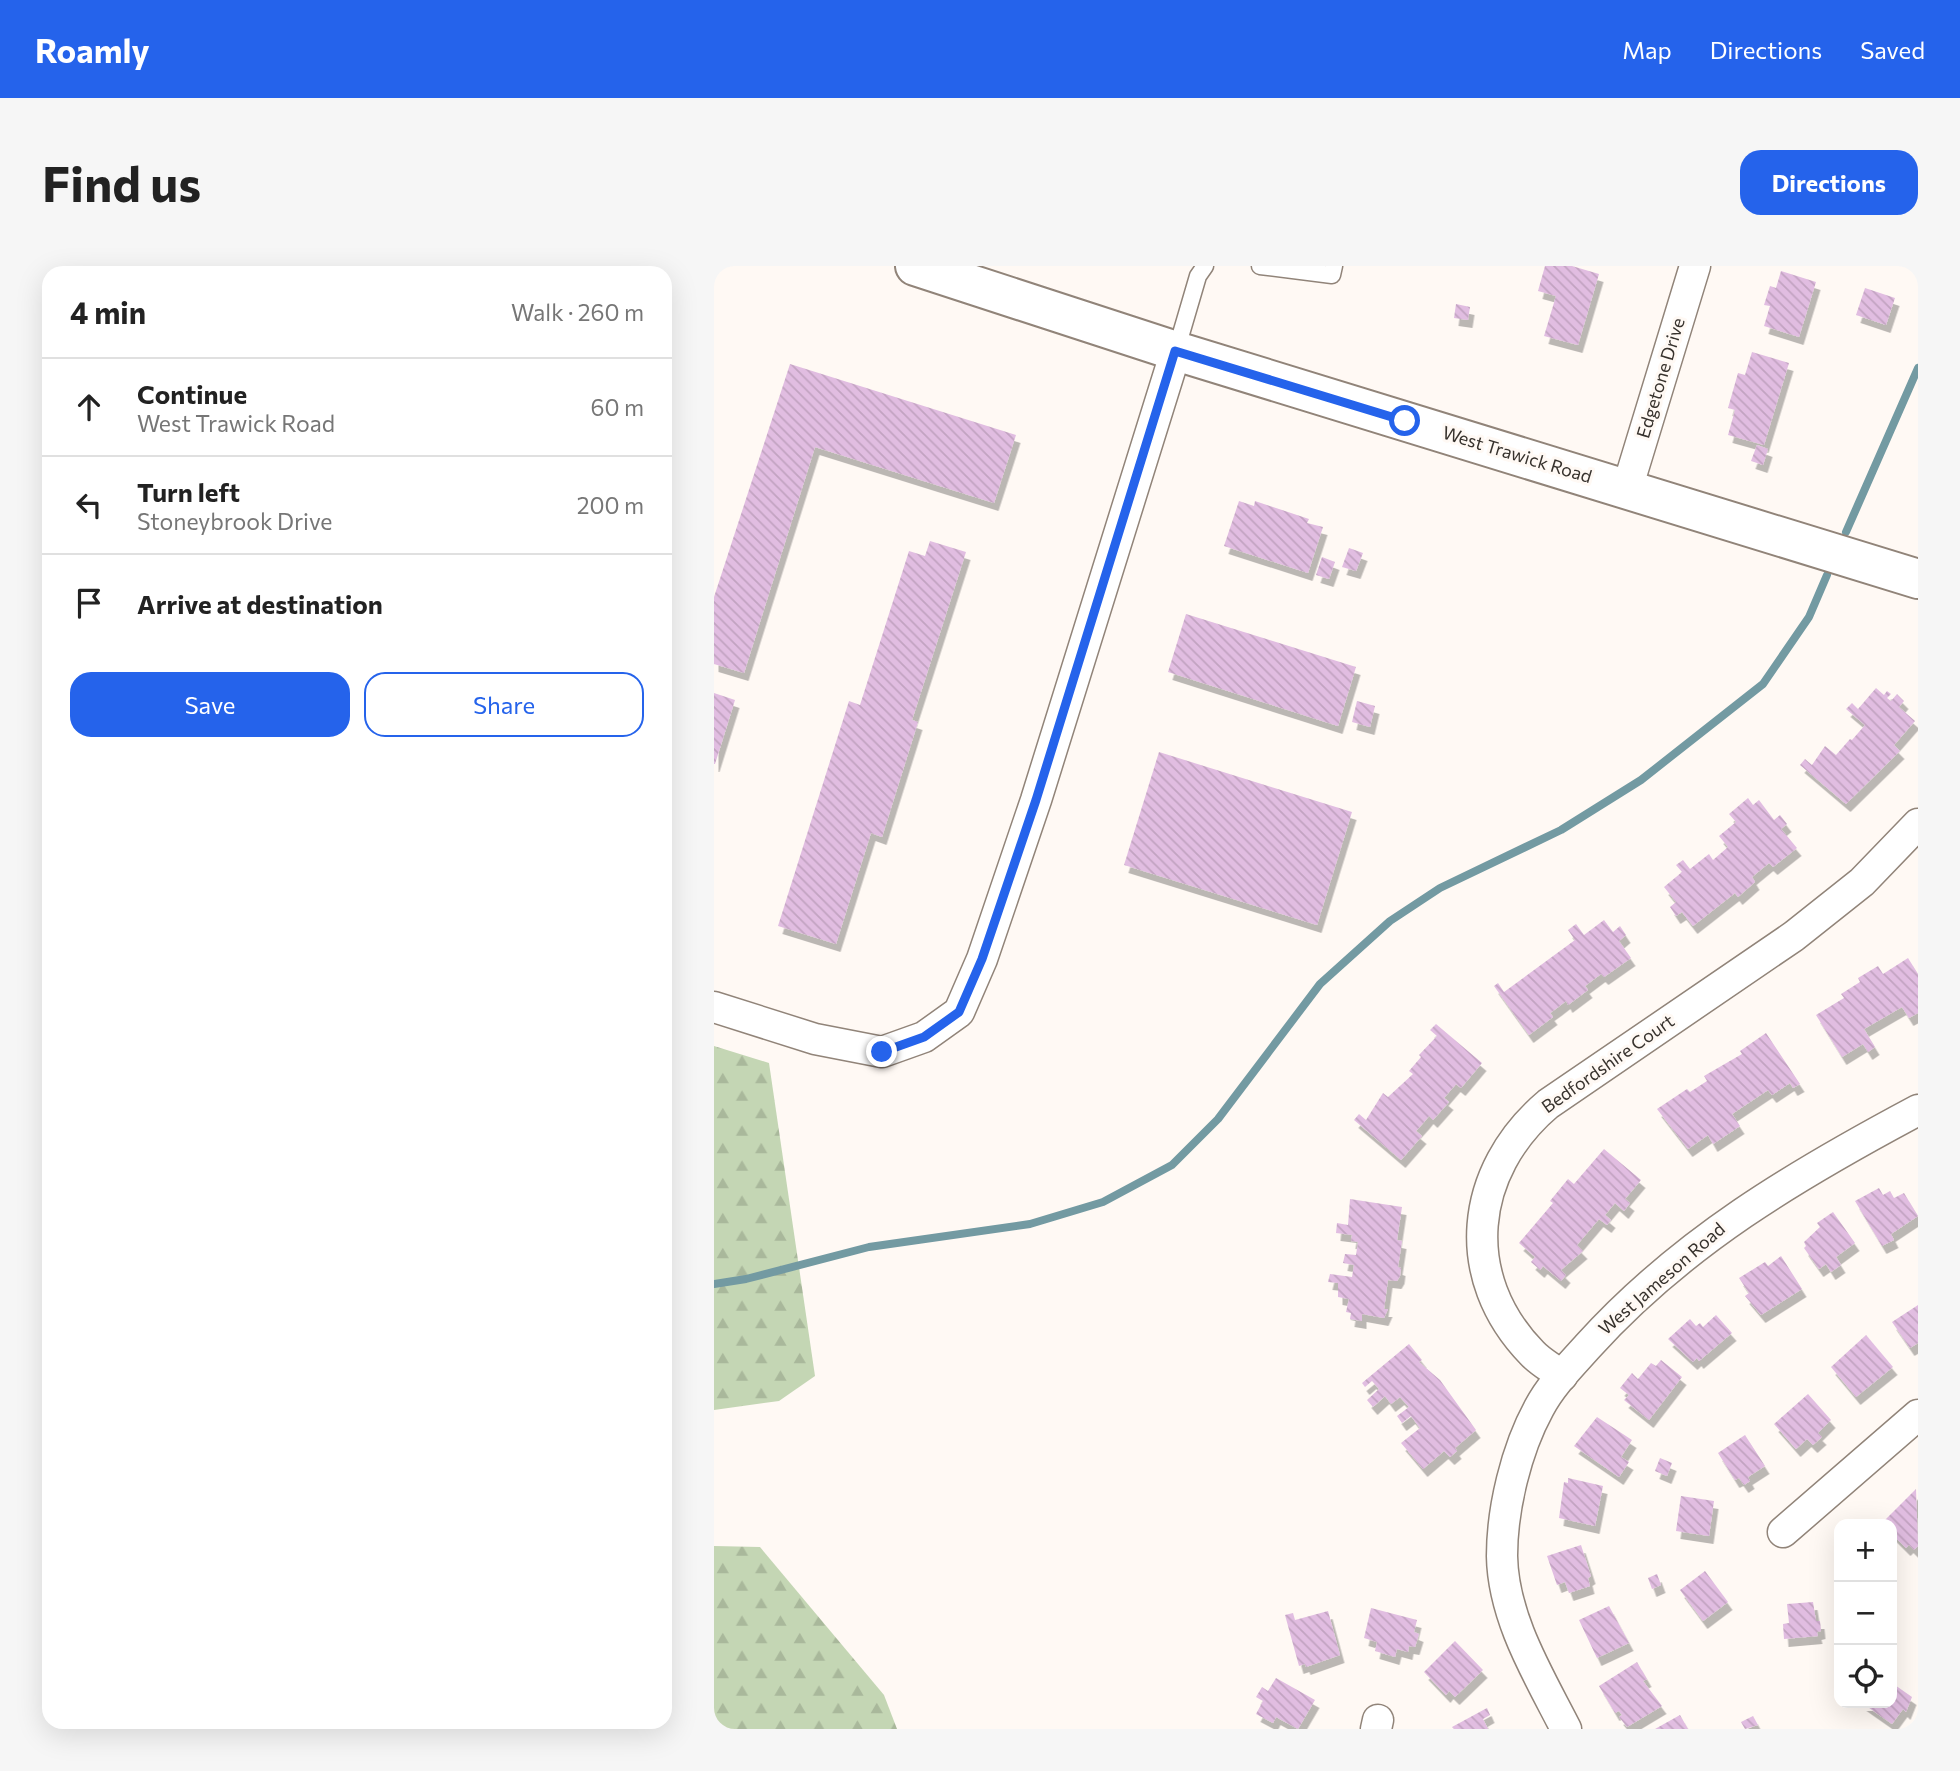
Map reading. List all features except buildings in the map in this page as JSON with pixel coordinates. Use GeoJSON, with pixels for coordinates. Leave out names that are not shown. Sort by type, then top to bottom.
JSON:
{"type":"FeatureCollection","features":[{"type":"Feature","properties":{"kind":"street","name":"West Trawick Road"},"geometry":{"type":"LineString","coordinates":[[915,266],[1175,351],[1918,579]]}},
{"type":"Feature","properties":{"kind":"street","name":"Edgetone Drive"},"geometry":{"type":"LineString","coordinates":[[1627,489],[1695,266]]}},
{"type":"Feature","properties":{"kind":"street"},"geometry":{"type":"LineString","coordinates":[[714,1007],[815,1039],[882,1052],[924,1037],[959,1012],[982,959],[1036,800],[1175,351]]}},
{"type":"Feature","properties":{"kind":"street","name":"Bedfordshire Court"},"geometry":{"type":"LineString","coordinates":[[1562,1376],[1532,1353],[1499,1309],[1486,1277],[1481,1250],[1483,1213],[1505,1152],[1525,1123],[1548,1104],[1794,936],[1862,882],[1918,824]]}},
{"type":"Feature","properties":{"kind":"street","name":"West Jameson Road"},"geometry":{"type":"LineString","coordinates":[[1566,1729],[1512,1615],[1502,1558],[1507,1506],[1523,1447],[1539,1408],[1562,1376],[1612,1320],[1731,1218],[1918,1110]]}},
{"type":"Feature","properties":{"kind":"street"},"geometry":{"type":"LineString","coordinates":[[1783,1532],[1918,1415]]}},
{"type":"Feature","properties":{"kind":"lane"},"geometry":{"type":"LineString","coordinates":[[1175,351],[1198,276],[1205,266]]}},
{"type":"Feature","properties":{"kind":"lane"},"geometry":{"type":"LineString","coordinates":[[1260,266],[1332,275],[1334,266]]}},
{"type":"Feature","properties":{"kind":"green space"},"geometry":{"type":"Polygon","coordinates":[[[714,1046],[769,1063],[815,1376],[779,1401],[714,1410],[714,1046]]]}},
{"type":"Feature","properties":{"kind":"green space"},"geometry":{"type":"Polygon","coordinates":[[[714,1546],[760,1547],[884,1695],[897,1729],[727,1729],[714,1721],[714,1546]]]}},
{"type":"Feature","properties":{"kind":"waterway"},"geometry":{"type":"LineString","coordinates":[[1846,532],[1918,368]]}},
{"type":"Feature","properties":{"kind":"waterway"},"geometry":{"type":"LineString","coordinates":[[714,1284],[746,1279],[869,1247],[1030,1224],[1103,1202],[1172,1165],[1218,1119],[1320,984],[1390,921],[1440,888],[1561,830],[1641,780],[1763,684],[1809,617],[1827,575]]}},
{"type":"Feature","properties":{"kind":"route"},"geometry":{"type":"LineString","coordinates":[[882,1052],[924,1037],[959,1012],[982,959],[1036,800],[1175,351],[1405,421]]}}]}
